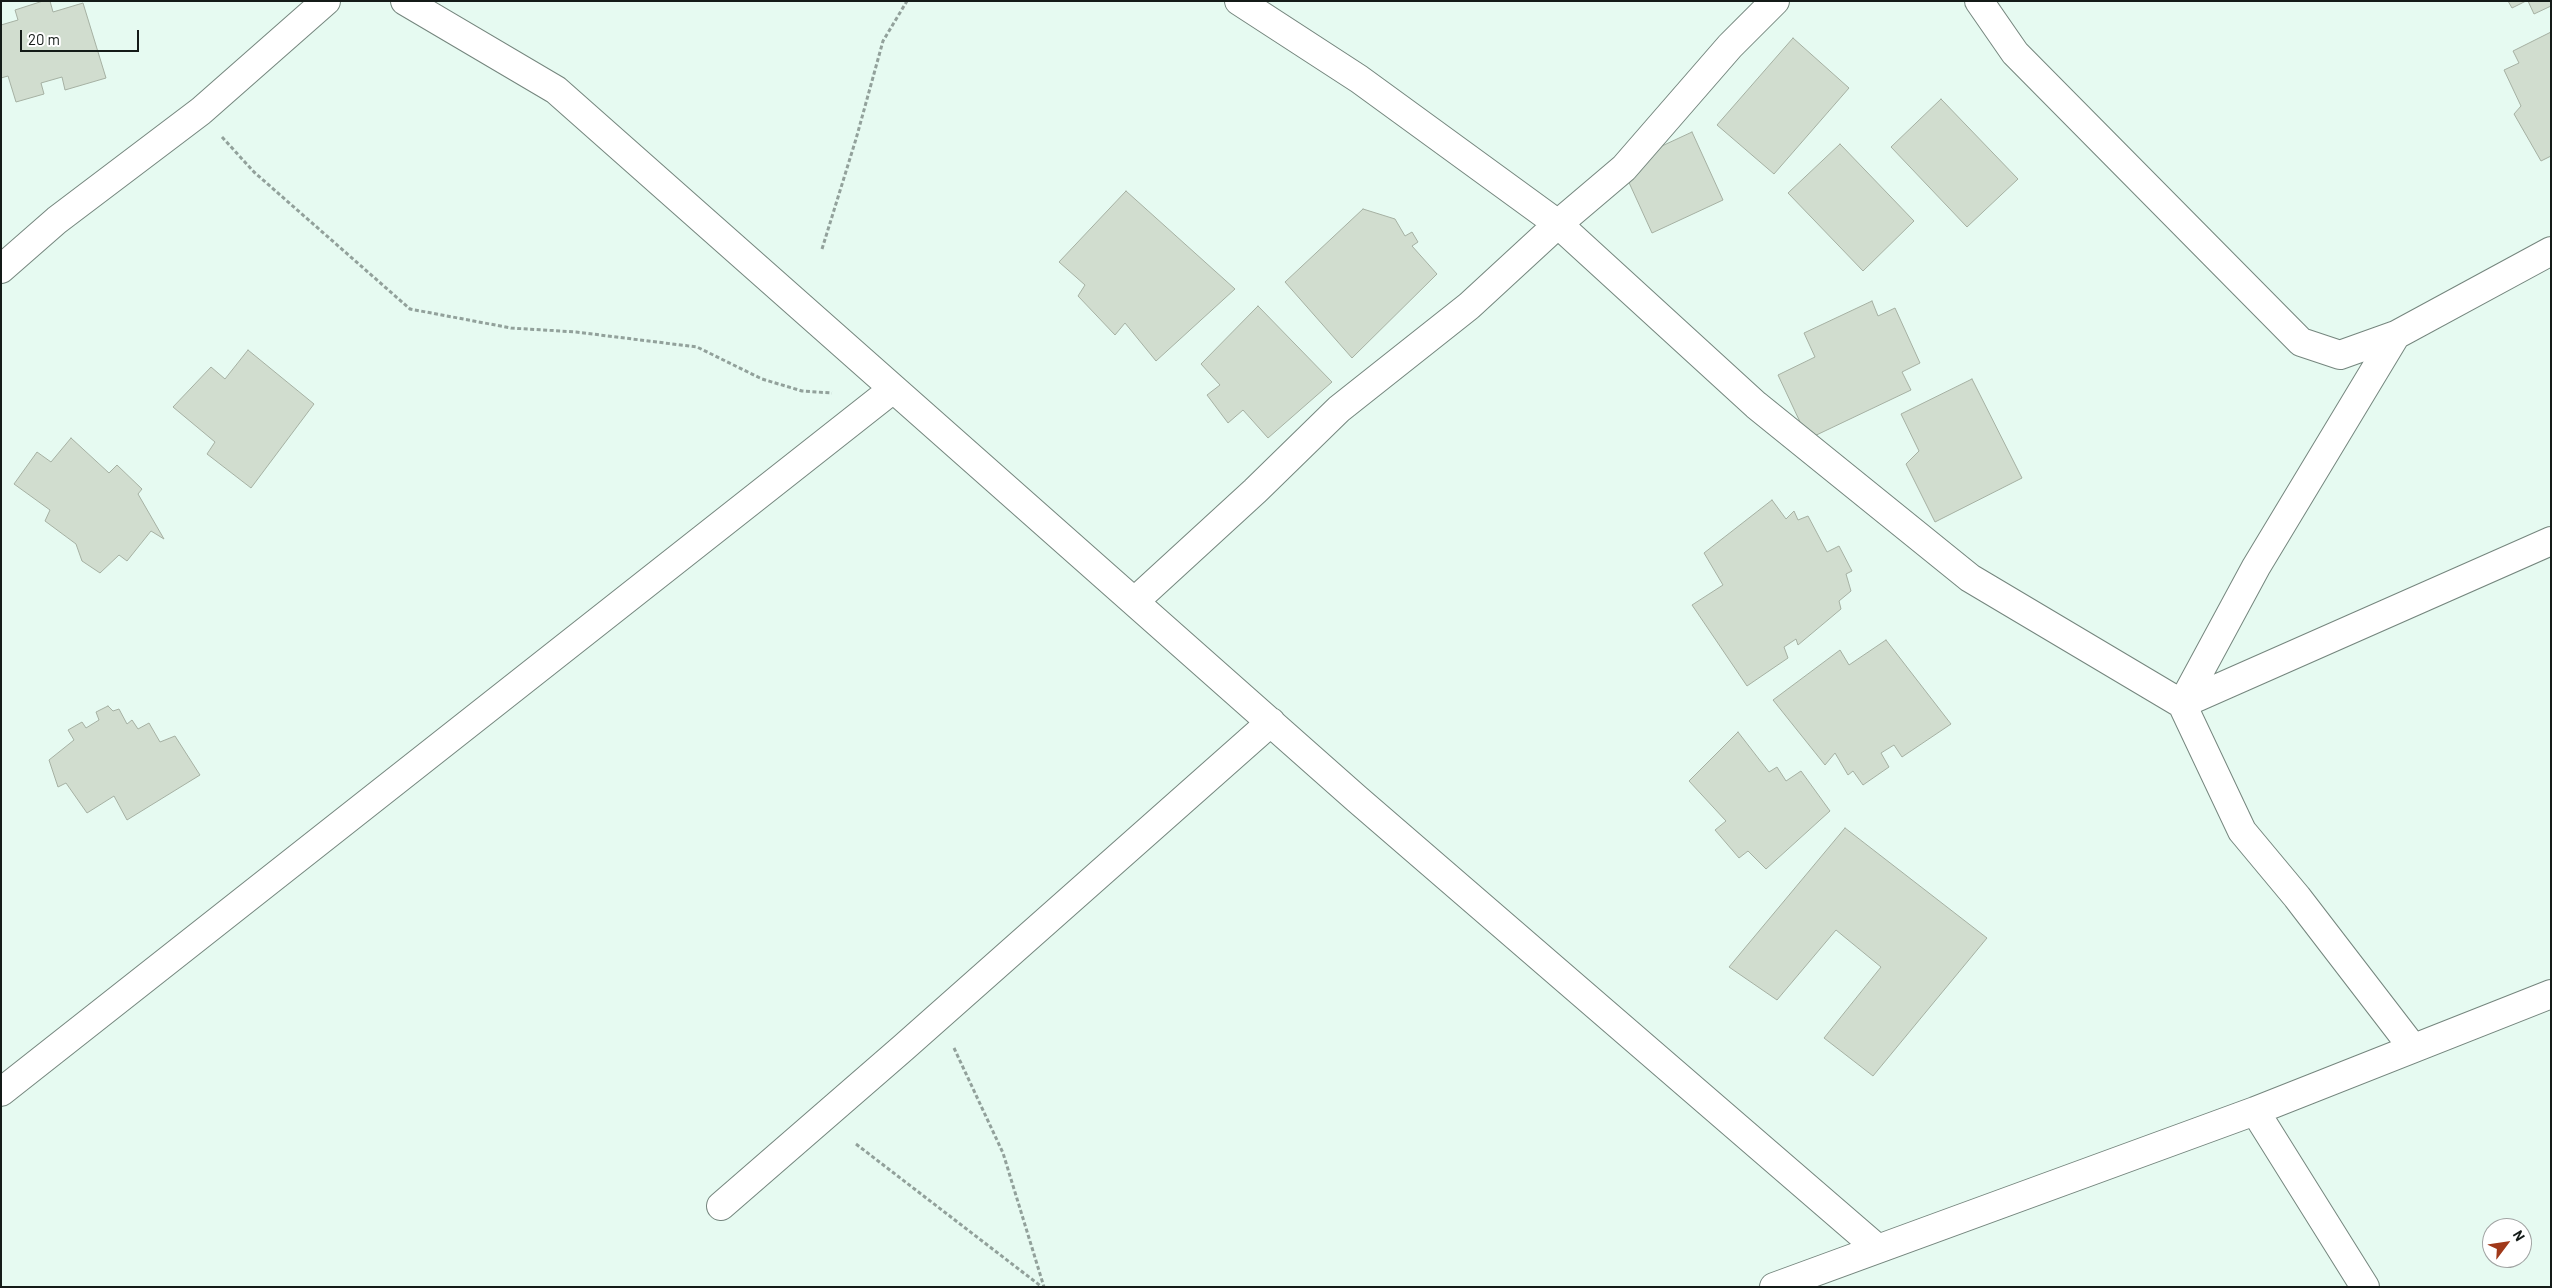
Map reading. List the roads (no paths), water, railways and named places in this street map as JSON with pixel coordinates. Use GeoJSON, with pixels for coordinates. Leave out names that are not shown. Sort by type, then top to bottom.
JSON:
{"type":"FeatureCollection","features":[{"type":"Feature","properties":{"kind":"street"},"geometry":{"type":"LineString","coordinates":[[1,269],[57,220],[201,111],[326,1]]}},
{"type":"Feature","properties":{"kind":"street"},"geometry":{"type":"LineString","coordinates":[[405,1],[556,90],[1270,722],[1877,1248]]}},
{"type":"Feature","properties":{"kind":"street"},"geometry":{"type":"LineString","coordinates":[[1239,1],[1359,79],[1558,224],[1756,405],[1970,578],[2182,704],[2242,831],[2297,897],[2413,1048]]}},
{"type":"Feature","properties":{"kind":"street"},"geometry":{"type":"LineString","coordinates":[[1135,601],[1339,409],[1469,306],[1558,224],[1624,168],[1730,46],[1775,1]]}},
{"type":"Feature","properties":{"kind":"street"},"geometry":{"type":"LineString","coordinates":[[1979,1],[2015,53],[2301,342],[2340,355],[2396,335],[2551,251]]}},
{"type":"Feature","properties":{"kind":"street"},"geometry":{"type":"LineString","coordinates":[[2182,704],[2256,567],[2396,335]]}},
{"type":"Feature","properties":{"kind":"street"},"geometry":{"type":"LineString","coordinates":[[1,1092],[893,390]]}},
{"type":"Feature","properties":{"kind":"street"},"geometry":{"type":"LineString","coordinates":[[2182,704],[2551,541]]}},
{"type":"Feature","properties":{"kind":"street"},"geometry":{"type":"LineString","coordinates":[[720,1206],[903,1048],[1270,722]]}},
{"type":"Feature","properties":{"kind":"street"},"geometry":{"type":"LineString","coordinates":[[1774,1287],[2255,1111],[2551,994]]}},
{"type":"Feature","properties":{"kind":"street"},"geometry":{"type":"LineString","coordinates":[[2255,1111],[2364,1287]]}}]}
